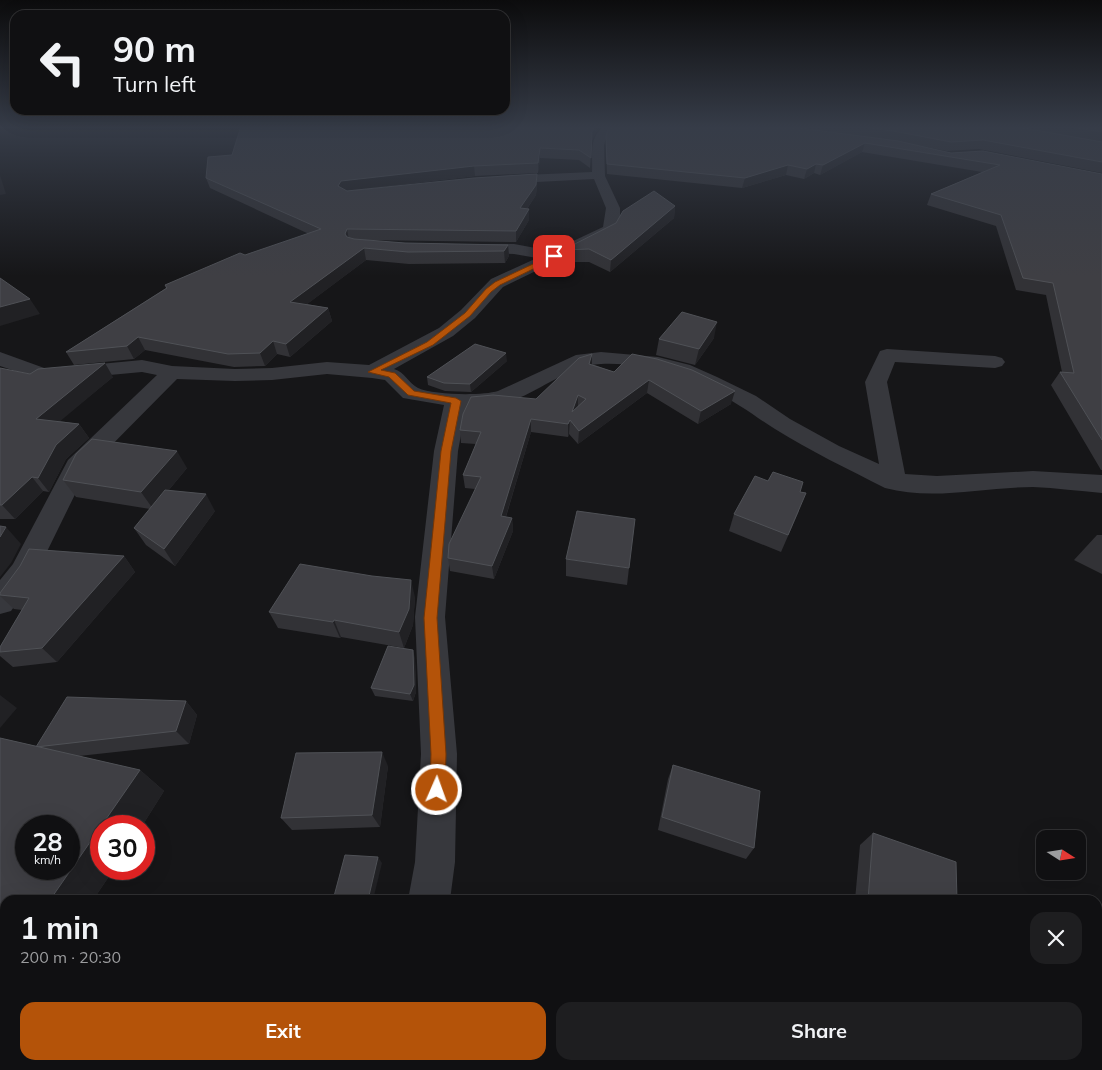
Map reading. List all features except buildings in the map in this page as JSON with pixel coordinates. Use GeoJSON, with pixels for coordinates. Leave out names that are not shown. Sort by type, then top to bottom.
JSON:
{"type":"FeatureCollection","features":[{"type":"Feature","properties":{"kind":"street"},"geometry":{"type":"LineString","coordinates":[[490,181],[582,176]]}},
{"type":"Feature","properties":{"kind":"street"},"geometry":{"type":"LineString","coordinates":[[372,372],[430,343],[467,315],[488,290],[497,283],[609,230],[614,220],[614,207],[599,176]]}},
{"type":"Feature","properties":{"kind":"street"},"geometry":{"type":"LineString","coordinates":[[451,247],[514,249],[554,256]]}},
{"type":"Feature","properties":{"kind":"street"},"geometry":{"type":"LineString","coordinates":[[894,482],[876,382],[887,355],[995,362]]}},
{"type":"Feature","properties":{"kind":"street"},"geometry":{"type":"LineString","coordinates":[[0,358],[44,375],[142,366],[172,372],[263,374],[327,368],[372,372],[392,375],[411,393],[456,401],[489,400],[506,396],[576,361],[601,358],[658,363],[683,369],[710,381],[748,401],[782,424],[830,451],[894,482],[937,485],[1033,479],[1102,484]]}},
{"type":"Feature","properties":{"kind":"street"},"geometry":{"type":"LineString","coordinates":[[0,602],[23,572],[77,466],[172,372]]}},
{"type":"Feature","properties":{"kind":"street"},"geometry":{"type":"LineString","coordinates":[[430,895],[435,862],[439,754],[430,618],[446,451],[456,401]]}},
{"type":"Feature","properties":{"kind":"route"},"geometry":{"type":"LineString","coordinates":[[437,790],[439,754],[430,618],[446,451],[456,401],[411,393],[392,375],[372,372],[430,343],[467,315],[488,290],[497,283],[554,256]]}}]}
